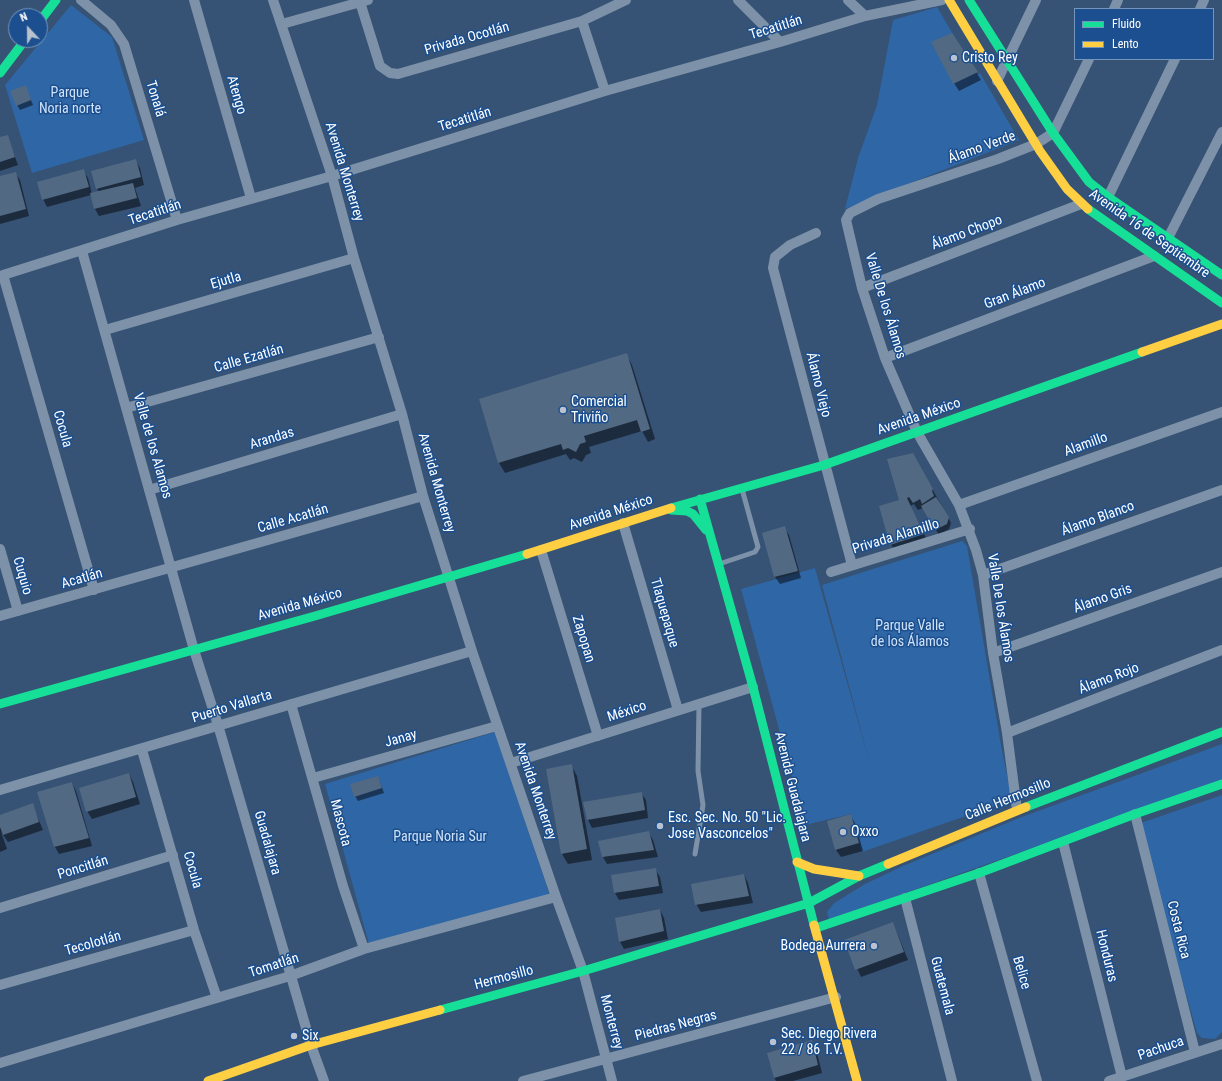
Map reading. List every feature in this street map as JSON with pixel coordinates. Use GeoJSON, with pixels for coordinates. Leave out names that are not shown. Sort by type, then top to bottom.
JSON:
{"type":"FeatureCollection","features":[{"type":"Feature","properties":{"kind":"street"},"geometry":{"type":"LineString","coordinates":[[48,10],[56,0]]}},
{"type":"Feature","properties":{"kind":"street","name":"Tonalá"},"geometry":{"type":"LineString","coordinates":[[82,0],[111,25],[124,44],[177,220]]}},
{"type":"Feature","properties":{"kind":"street","name":"Atengo"},"geometry":{"type":"LineString","coordinates":[[194,0],[251,198]]}},
{"type":"Feature","properties":{"kind":"street","name":"Avenida Monterrey"},"geometry":{"type":"LineString","coordinates":[[273,0],[332,176],[354,258],[402,414],[424,496],[472,651],[556,897],[583,971]]}},
{"type":"Feature","properties":{"kind":"street","name":"Privada Ocotlán"},"geometry":{"type":"LineString","coordinates":[[364,1],[380,66],[390,74],[398,74],[582,21],[626,0]]}},
{"type":"Feature","properties":{"kind":"street"},"geometry":{"type":"LineString","coordinates":[[738,0],[780,42]]}},
{"type":"Feature","properties":{"kind":"street"},"geometry":{"type":"LineString","coordinates":[[848,0],[864,16]]}},
{"type":"Feature","properties":{"kind":"street","name":"Tecatitlán"},"geometry":{"type":"LineString","coordinates":[[1,275],[82,251],[177,220],[332,176],[605,91],[780,42],[864,16],[942,0]]}},
{"type":"Feature","properties":{"kind":"street","name":"Avenida 16 de Septiembre"},"geometry":{"type":"LineString","coordinates":[[949,0],[1036,144],[1067,189],[1081,204],[1222,303]]}},
{"type":"Feature","properties":{"kind":"street","name":"Avenida 16 de Septiembre"},"geometry":{"type":"LineString","coordinates":[[969,0],[1053,133],[1089,182],[1108,197],[1222,275]]}},
{"type":"Feature","properties":{"kind":"street"},"geometry":{"type":"LineString","coordinates":[[997,81],[1036,0]]}},
{"type":"Feature","properties":{"kind":"street"},"geometry":{"type":"LineString","coordinates":[[282,24],[364,1]]}},
{"type":"Feature","properties":{"kind":"street"},"geometry":{"type":"LineString","coordinates":[[582,21],[605,91]]}},
{"type":"Feature","properties":{"kind":"street"},"geometry":{"type":"LineString","coordinates":[[0,73],[19,48]]}},
{"type":"Feature","properties":{"kind":"street"},"geometry":{"type":"LineString","coordinates":[[1053,133],[1089,60]]}},
{"type":"Feature","properties":{"kind":"street"},"geometry":{"type":"LineString","coordinates":[[1108,197],[1175,60]]}},
{"type":"Feature","properties":{"kind":"street"},"geometry":{"type":"LineString","coordinates":[[1168,238],[1222,132]]}},
{"type":"Feature","properties":{"kind":"street","name":"Álamo Verde"},"geometry":{"type":"LineString","coordinates":[[846,220],[850,212],[878,199],[998,159],[1036,144],[1053,133]]}},
{"type":"Feature","properties":{"kind":"street","name":"Álamo Chopo"},"geometry":{"type":"LineString","coordinates":[[862,288],[1081,204]]}},
{"type":"Feature","properties":{"kind":"street","name":"Valle De los Álamos"},"geometry":{"type":"LineString","coordinates":[[846,220],[862,288],[885,358],[917,432],[959,505],[970,529],[983,575],[993,654],[1007,733],[1017,810]]}},
{"type":"Feature","properties":{"kind":"street","name":"Álamo Viejo"},"geometry":{"type":"LineString","coordinates":[[816,233],[790,245],[775,257],[773,268],[824,465],[852,565]]}},
{"type":"Feature","properties":{"kind":"street","name":"Valle de los Alamos"},"geometry":{"type":"LineString","coordinates":[[82,251],[194,650]]}},
{"type":"Feature","properties":{"kind":"street","name":"Gran Álamo"},"geometry":{"type":"LineString","coordinates":[[885,358],[1154,256]]}},
{"type":"Feature","properties":{"kind":"street","name":"Ejutla"},"geometry":{"type":"LineString","coordinates":[[104,330],[354,258]]}},
{"type":"Feature","properties":{"kind":"street","name":"Cocula"},"geometry":{"type":"LineString","coordinates":[[1,275],[94,590]]}},
{"type":"Feature","properties":{"kind":"street","name":"Avenida México"},"geometry":{"type":"LineString","coordinates":[[0,704],[541,550],[666,510],[824,465],[1222,324]]}},
{"type":"Feature","properties":{"kind":"street","name":"Calle Ezatlán"},"geometry":{"type":"LineString","coordinates":[[126,408],[379,337]]}},
{"type":"Feature","properties":{"kind":"street","name":"Alamillo"},"geometry":{"type":"LineString","coordinates":[[959,505],[1222,412]]}},
{"type":"Feature","properties":{"kind":"street","name":"Arandas"},"geometry":{"type":"LineString","coordinates":[[149,490],[402,414]]}},
{"type":"Feature","properties":{"kind":"street","name":"Álamo Blanco"},"geometry":{"type":"LineString","coordinates":[[983,575],[1222,490]]}},
{"type":"Feature","properties":{"kind":"street","name":"Calle Acatlán"},"geometry":{"type":"LineString","coordinates":[[171,568],[424,496]]}},
{"type":"Feature","properties":{"kind":"street","name":"Avenida Guadalajara"},"geometry":{"type":"LineString","coordinates":[[700,500],[753,687],[797,862],[836,997],[857,1081]]}},
{"type":"Feature","properties":{"kind":"street"},"geometry":{"type":"LineString","coordinates":[[666,510],[687,511],[693,514],[702,524],[711,539]]}},
{"type":"Feature","properties":{"kind":"street","name":"Tlaquepaque"},"geometry":{"type":"LineString","coordinates":[[623,523],[678,710]]}},
{"type":"Feature","properties":{"kind":"street","name":"Privada Alamillo"},"geometry":{"type":"LineString","coordinates":[[831,572],[970,529]]}},
{"type":"Feature","properties":{"kind":"street","name":"Cuquio"},"geometry":{"type":"LineString","coordinates":[[0,549],[18,611]]}},
{"type":"Feature","properties":{"kind":"street","name":"Zapopan"},"geometry":{"type":"LineString","coordinates":[[541,550],[598,736]]}},
{"type":"Feature","properties":{"kind":"street","name":"Acatlán"},"geometry":{"type":"LineString","coordinates":[[0,616],[171,568]]}},
{"type":"Feature","properties":{"kind":"street","name":"Álamo Gris"},"geometry":{"type":"LineString","coordinates":[[993,654],[1222,572]]}},
{"type":"Feature","properties":{"kind":"street","name":"Guadalajara"},"geometry":{"type":"LineString","coordinates":[[194,650],[218,726],[290,976],[311,1045],[324,1081]]}},
{"type":"Feature","properties":{"kind":"street","name":"Álamo Rojo"},"geometry":{"type":"LineString","coordinates":[[1007,733],[1222,650]]}},
{"type":"Feature","properties":{"kind":"street","name":"Puerto Vallarta"},"geometry":{"type":"LineString","coordinates":[[0,790],[142,750],[291,704],[472,651]]}},
{"type":"Feature","properties":{"kind":"street","name":"México"},"geometry":{"type":"LineString","coordinates":[[511,763],[753,687]]}},
{"type":"Feature","properties":{"kind":"street","name":"Mascota"},"geometry":{"type":"LineString","coordinates":[[291,704],[343,886],[364,949]]}},
{"type":"Feature","properties":{"kind":"street","name":"Janay"},"geometry":{"type":"LineString","coordinates":[[313,778],[497,726]]}},
{"type":"Feature","properties":{"kind":"street","name":"Calle Hermosillo"},"geometry":{"type":"LineString","coordinates":[[809,903],[859,876],[1017,810],[1222,732]]}},
{"type":"Feature","properties":{"kind":"street","name":"Cocula"},"geometry":{"type":"LineString","coordinates":[[142,750],[194,930],[217,998]]}},
{"type":"Feature","properties":{"kind":"street"},"geometry":{"type":"LineString","coordinates":[[816,928],[979,872],[1063,842],[1134,814],[1222,784]]}},
{"type":"Feature","properties":{"kind":"street","name":"Costa Rica"},"geometry":{"type":"LineString","coordinates":[[1134,814],[1195,1052]]}},
{"type":"Feature","properties":{"kind":"street","name":"Honduras"},"geometry":{"type":"LineString","coordinates":[[1063,842],[1122,1077]]}},
{"type":"Feature","properties":{"kind":"street","name":"Poncitlán"},"geometry":{"type":"LineString","coordinates":[[0,908],[173,855]]}},
{"type":"Feature","properties":{"kind":"street"},"geometry":{"type":"LineString","coordinates":[[797,862],[820,870],[859,876]]}},
{"type":"Feature","properties":{"kind":"street","name":"Belice"},"geometry":{"type":"LineString","coordinates":[[979,872],[1037,1081]]}},
{"type":"Feature","properties":{"kind":"street","name":"Tomatlán"},"geometry":{"type":"LineString","coordinates":[[0,1063],[290,976],[364,949],[556,897]]}},
{"type":"Feature","properties":{"kind":"street","name":"Guatemala"},"geometry":{"type":"LineString","coordinates":[[905,898],[952,1081]]}},
{"type":"Feature","properties":{"kind":"street","name":"Hermosillo"},"geometry":{"type":"LineString","coordinates":[[208,1081],[311,1045],[583,971],[809,903]]}},
{"type":"Feature","properties":{"kind":"street","name":"Tecolotlán"},"geometry":{"type":"LineString","coordinates":[[0,985],[194,930]]}},
{"type":"Feature","properties":{"kind":"street","name":"Monterrey"},"geometry":{"type":"LineString","coordinates":[[583,971],[612,1081]]}},
{"type":"Feature","properties":{"kind":"street","name":"Piedras Negras"},"geometry":{"type":"LineString","coordinates":[[523,1081],[836,997]]}},
{"type":"Feature","properties":{"kind":"street","name":"Pachuca"},"geometry":{"type":"LineString","coordinates":[[1109,1081],[1222,1044]]}},
{"type":"Feature","properties":{"kind":"lane"},"geometry":{"type":"LineString","coordinates":[[718,564],[755,552],[758,547],[741,488]]}},
{"type":"Feature","properties":{"kind":"lane"},"geometry":{"type":"LineString","coordinates":[[695,854],[703,806],[698,771],[699,704]]}},
{"type":"Feature","properties":{"kind":"green space","name":"Parque Noria norte"},"geometry":{"type":"Polygon","coordinates":[[[71,5],[112,37],[144,140],[32,173],[5,85],[36,48],[48,48],[48,33],[71,5]]]}},
{"type":"Feature","properties":{"kind":"green space"},"geometry":{"type":"Polygon","coordinates":[[[937,7],[977,75],[980,73],[1019,140],[845,209],[858,158],[877,105],[893,20],[937,7]]]}},
{"type":"Feature","properties":{"kind":"green space","name":"Parque Valle de los Álamos"},"geometry":{"type":"Polygon","coordinates":[[[962,541],[967,546],[1001,745],[1012,800],[862,852],[851,814],[805,825],[741,589],[815,568],[870,764],[822,585],[962,541]]]}},
{"type":"Feature","properties":{"kind":"green space","name":"Parque Noria Sur"},"geometry":{"type":"Polygon","coordinates":[[[495,732],[550,896],[369,944],[325,784],[495,732]]]}},
{"type":"Feature","properties":{"kind":"green space"},"geometry":{"type":"Polygon","coordinates":[[[1222,744],[1222,781],[829,920],[827,912],[834,903],[865,884],[903,866],[1019,818],[1222,744]]]}},
{"type":"Feature","properties":{"kind":"green space"},"geometry":{"type":"Polygon","coordinates":[[[1222,795],[1222,1032],[1215,1039],[1202,1038],[1197,1033],[1138,824],[1222,795]]]}},
{"type":"Feature","properties":{"kind":"building","name":"Cristo Rey"},"geometry":{"type":"Polygon","coordinates":[[[952,33],[978,72],[953,84],[931,42],[952,33]]]}},
{"type":"Feature","properties":{"kind":"building"},"geometry":{"type":"Polygon","coordinates":[[[26,85],[31,100],[16,106],[10,91],[26,85]]]}},
{"type":"Feature","properties":{"kind":"building"},"geometry":{"type":"Polygon","coordinates":[[[8,135],[15,157],[0,162],[0,137],[8,135]]]}},
{"type":"Feature","properties":{"kind":"building"},"geometry":{"type":"Polygon","coordinates":[[[136,159],[141,177],[96,189],[91,171],[136,159]]]}},
{"type":"Feature","properties":{"kind":"building"},"geometry":{"type":"Polygon","coordinates":[[[84,169],[89,187],[42,200],[37,182],[84,169]]]}},
{"type":"Feature","properties":{"kind":"building"},"geometry":{"type":"Polygon","coordinates":[[[16,172],[26,209],[0,216],[0,176],[16,172]]]}},
{"type":"Feature","properties":{"kind":"building"},"geometry":{"type":"Polygon","coordinates":[[[133,183],[137,198],[94,209],[90,193],[133,183]]]}},
{"type":"Feature","properties":{"kind":"building","name":"Comercial Triviño"},"geometry":{"type":"Polygon","coordinates":[[[627,353],[650,429],[641,432],[637,420],[584,436],[586,442],[580,444],[576,452],[568,448],[563,450],[561,444],[498,463],[479,399],[627,353]]]}},
{"type":"Feature","properties":{"kind":"building"},"geometry":{"type":"Polygon","coordinates":[[[913,453],[933,489],[932,491],[934,496],[922,504],[920,499],[913,503],[909,497],[907,498],[924,534],[890,545],[879,506],[899,500],[887,459],[913,453]]]}},
{"type":"Feature","properties":{"kind":"building"},"geometry":{"type":"Polygon","coordinates":[[[936,497],[949,517],[947,524],[935,530],[921,506],[936,497]]]}},
{"type":"Feature","properties":{"kind":"building"},"geometry":{"type":"Polygon","coordinates":[[[785,526],[798,571],[774,577],[762,533],[785,526]]]}},
{"type":"Feature","properties":{"kind":"building"},"geometry":{"type":"Polygon","coordinates":[[[572,764],[587,849],[561,854],[546,769],[572,764]]]}},
{"type":"Feature","properties":{"kind":"building"},"geometry":{"type":"Polygon","coordinates":[[[129,773],[136,797],[86,812],[79,788],[129,773]]]}},
{"type":"Feature","properties":{"kind":"building"},"geometry":{"type":"Polygon","coordinates":[[[378,776],[382,788],[354,797],[350,784],[378,776]]]}},
{"type":"Feature","properties":{"kind":"building"},"geometry":{"type":"Polygon","coordinates":[[[72,782],[89,838],[54,847],[37,792],[72,782]]]}},
{"type":"Feature","properties":{"kind":"building"},"geometry":{"type":"Polygon","coordinates":[[[642,792],[645,810],[587,820],[583,802],[642,792]]]}},
{"type":"Feature","properties":{"kind":"building"},"geometry":{"type":"Polygon","coordinates":[[[33,803],[39,822],[3,835],[0,827],[0,815],[33,803]]]}},
{"type":"Feature","properties":{"kind":"building","name":"Oxxo"},"geometry":{"type":"Polygon","coordinates":[[[851,814],[859,843],[835,850],[827,821],[851,814]]]}},
{"type":"Feature","properties":{"kind":"building"},"geometry":{"type":"Polygon","coordinates":[[[649,831],[654,850],[602,857],[598,841],[649,831]]]}},
{"type":"Feature","properties":{"kind":"building"},"geometry":{"type":"Polygon","coordinates":[[[656,868],[659,886],[614,893],[611,875],[656,868]]]}},
{"type":"Feature","properties":{"kind":"building"},"geometry":{"type":"Polygon","coordinates":[[[744,874],[749,896],[695,905],[691,884],[744,874]]]}},
{"type":"Feature","properties":{"kind":"building"},"geometry":{"type":"Polygon","coordinates":[[[660,909],[664,931],[619,942],[615,918],[660,909]]]}},
{"type":"Feature","properties":{"kind":"building","name":"Bodega Aurrera"},"geometry":{"type":"Polygon","coordinates":[[[893,922],[904,952],[855,970],[844,940],[893,922]]]}},
{"type":"Feature","properties":{"kind":"building"},"geometry":{"type":"Polygon","coordinates":[[[812,1040],[818,1065],[774,1078],[767,1053],[812,1040]]]}},
{"type":"Feature","properties":{"kind":"traffic: fast"},"geometry":{"type":"LineString","coordinates":[[48,10],[56,0]]}},
{"type":"Feature","properties":{"kind":"traffic: fast"},"geometry":{"type":"LineString","coordinates":[[969,0],[1053,133],[1089,182],[1108,197],[1222,275]]}},
{"type":"Feature","properties":{"kind":"traffic: fast"},"geometry":{"type":"LineString","coordinates":[[0,73],[19,48]]}},
{"type":"Feature","properties":{"kind":"traffic: fast"},"geometry":{"type":"LineString","coordinates":[[1088,209],[1222,303]]}},
{"type":"Feature","properties":{"kind":"traffic: fast"},"geometry":{"type":"LineString","coordinates":[[671,508],[824,465],[1142,352]]}},
{"type":"Feature","properties":{"kind":"traffic: fast"},"geometry":{"type":"LineString","coordinates":[[700,499],[753,687],[814,925]]}},
{"type":"Feature","properties":{"kind":"traffic: fast"},"geometry":{"type":"LineString","coordinates":[[671,510],[687,511],[693,514],[706,530]]}},
{"type":"Feature","properties":{"kind":"traffic: fast"},"geometry":{"type":"LineString","coordinates":[[0,704],[315,616],[527,554]]}},
{"type":"Feature","properties":{"kind":"traffic: fast"},"geometry":{"type":"LineString","coordinates":[[1026,807],[1222,732]]}},
{"type":"Feature","properties":{"kind":"traffic: fast"},"geometry":{"type":"LineString","coordinates":[[816,928],[979,873],[1135,814],[1222,784]]}},
{"type":"Feature","properties":{"kind":"traffic: fast"},"geometry":{"type":"LineString","coordinates":[[440,1010],[583,971],[809,903],[859,876],[888,864]]}},
{"type":"Feature","properties":{"kind":"traffic: slow"},"geometry":{"type":"LineString","coordinates":[[949,0],[1040,151],[1067,189],[1088,209]]}},
{"type":"Feature","properties":{"kind":"traffic: slow"},"geometry":{"type":"LineString","coordinates":[[1142,352],[1222,324]]}},
{"type":"Feature","properties":{"kind":"traffic: slow"},"geometry":{"type":"LineString","coordinates":[[527,554],[671,508]]}},
{"type":"Feature","properties":{"kind":"traffic: slow"},"geometry":{"type":"LineString","coordinates":[[888,864],[1026,807]]}},
{"type":"Feature","properties":{"kind":"traffic: slow"},"geometry":{"type":"LineString","coordinates":[[797,862],[814,869],[859,876]]}},
{"type":"Feature","properties":{"kind":"traffic: slow"},"geometry":{"type":"LineString","coordinates":[[814,925],[857,1081]]}},
{"type":"Feature","properties":{"kind":"traffic: slow"},"geometry":{"type":"LineString","coordinates":[[208,1081],[311,1045],[440,1010]]}},
{"type":"Feature","properties":{"kind":"place","name":"Cristo Rey"},"geometry":{"type":"Point","coordinates":[954,58]}},
{"type":"Feature","properties":{"kind":"place","name":"Comercial Triviño"},"geometry":{"type":"Point","coordinates":[563,410]}},
{"type":"Feature","properties":{"kind":"place","name":"Esc. Sec. No. 50 \"Lic. Jose Vasconcelos\""},"geometry":{"type":"Point","coordinates":[660,826]}},
{"type":"Feature","properties":{"kind":"place","name":"Oxxo"},"geometry":{"type":"Point","coordinates":[843,832]}},
{"type":"Feature","properties":{"kind":"place","name":"Bodega Aurrera"},"geometry":{"type":"Point","coordinates":[874,946]}},
{"type":"Feature","properties":{"kind":"place","name":"Six"},"geometry":{"type":"Point","coordinates":[294,1036]}},
{"type":"Feature","properties":{"kind":"place","name":"Sec. Diego Rivera 22 / 86 T.V."},"geometry":{"type":"Point","coordinates":[773,1042]}}]}
